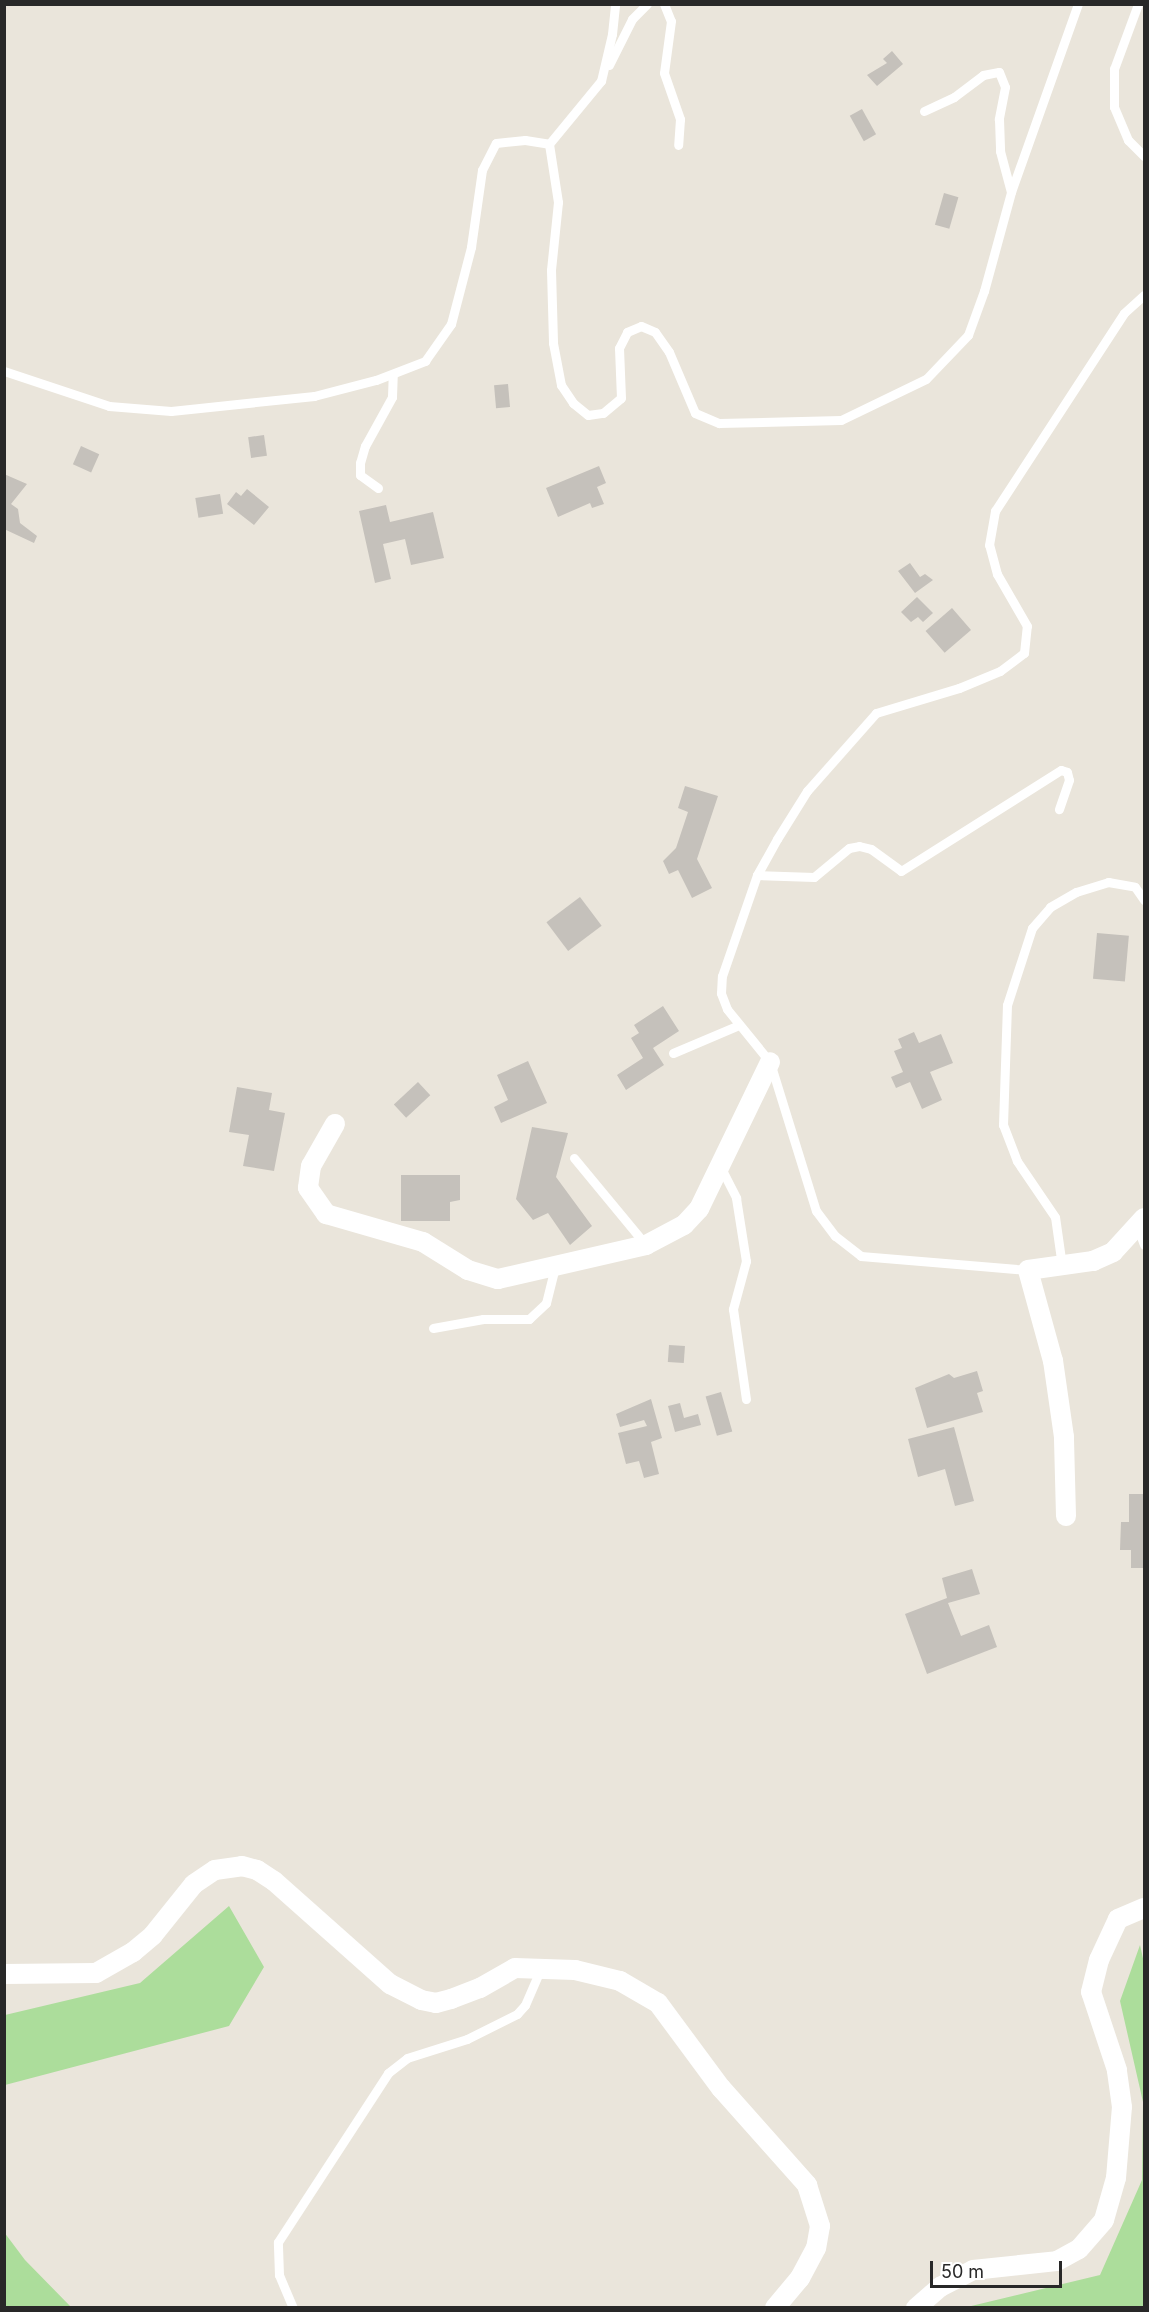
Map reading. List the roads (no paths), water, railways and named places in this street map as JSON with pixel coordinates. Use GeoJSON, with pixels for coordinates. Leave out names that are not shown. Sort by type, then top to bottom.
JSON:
{"type":"FeatureCollection","features":[{"type":"Feature","properties":{"kind":"street"},"geometry":{"type":"LineString","coordinates":[[335,1124],[311,1166],[308,1188],[326,1214],[423,1242],[482,1276],[498,1278],[646,1245],[684,1225],[699,1209],[770,1062]]}},
{"type":"Feature","properties":{"kind":"street"},"geometry":{"type":"LineString","coordinates":[[1066,1516],[1064,1437],[1053,1361],[1029,1270],[1094,1262],[1113,1252],[1142,1231]]}},
{"type":"Feature","properties":{"kind":"street"},"geometry":{"type":"LineString","coordinates":[[4,1974],[96,1973],[133,1952],[153,1935],[194,1884],[227,1866],[257,1870],[274,1881],[390,1984],[421,2000],[436,2003],[451,1999],[480,1988],[514,1968],[542,1966],[620,1981],[658,2003],[721,2088],[807,2185],[820,2226],[816,2248],[800,2278],[775,2307]]}},
{"type":"Feature","properties":{"kind":"street"},"geometry":{"type":"LineString","coordinates":[[916,2307],[940,2287],[973,2270],[1057,2261],[1079,2249],[1104,2220],[1116,2178],[1122,2107],[1117,2070],[1091,1992],[1099,1960],[1118,1919],[1144,1908]]}},
{"type":"Feature","properties":{"kind":"lane"},"geometry":{"type":"LineString","coordinates":[[600,81],[612,34],[615,4]]}},
{"type":"Feature","properties":{"kind":"lane"},"geometry":{"type":"LineString","coordinates":[[647,4],[632,19],[600,81],[549,144],[558,202],[551,270],[553,343],[561,385],[573,403],[588,415],[603,413],[621,398],[619,348],[627,332],[640,326],[655,332],[669,352],[695,413],[719,423],[841,420],[926,380],[968,335],[984,291],[1011,192],[1078,4]]}},
{"type":"Feature","properties":{"kind":"lane"},"geometry":{"type":"LineString","coordinates":[[664,4],[671,21],[664,73],[680,119],[678,146]]}},
{"type":"Feature","properties":{"kind":"lane"},"geometry":{"type":"LineString","coordinates":[[1138,4],[1114,69],[1114,107],[1128,140],[1144,156]]}},
{"type":"Feature","properties":{"kind":"lane"},"geometry":{"type":"LineString","coordinates":[[924,111],[954,97],[983,75],[999,72],[1005,87],[999,119],[1000,151],[1011,192]]}},
{"type":"Feature","properties":{"kind":"lane"},"geometry":{"type":"LineString","coordinates":[[4,371],[110,406],[171,411],[314,396],[393,374],[425,361],[451,324],[471,247],[483,170],[496,144],[525,140],[549,144]]}},
{"type":"Feature","properties":{"kind":"lane"},"geometry":{"type":"LineString","coordinates":[[1029,1270],[861,1256],[835,1236],[816,1211],[770,1062],[739,1025],[721,993],[722,976],[758,875],[807,791],[876,713],[960,688],[1000,671],[1024,653],[1027,626],[997,574],[989,545],[995,511],[1124,313],[1144,295]]}},
{"type":"Feature","properties":{"kind":"lane"},"geometry":{"type":"LineString","coordinates":[[378,488],[360,475],[360,463],[392,397],[393,374]]}},
{"type":"Feature","properties":{"kind":"lane"},"geometry":{"type":"LineString","coordinates":[[758,875],[814,877],[849,848],[859,846],[871,849],[901,871],[1062,770],[1068,772],[1069,780],[1059,809]]}},
{"type":"Feature","properties":{"kind":"lane"},"geometry":{"type":"LineString","coordinates":[[1062,1266],[1055,1217],[1017,1161],[1003,1125],[1007,1005],[1032,928],[1050,907],[1076,892],[1108,882],[1135,886],[1144,900]]}},
{"type":"Feature","properties":{"kind":"lane"},"geometry":{"type":"LineString","coordinates":[[673,1053],[739,1025]]}},
{"type":"Feature","properties":{"kind":"lane"},"geometry":{"type":"LineString","coordinates":[[574,1158],[646,1245]]}},
{"type":"Feature","properties":{"kind":"lane"},"geometry":{"type":"LineString","coordinates":[[719,1164],[736,1198],[746,1261],[733,1309],[746,1398]]}},
{"type":"Feature","properties":{"kind":"lane"},"geometry":{"type":"LineString","coordinates":[[433,1328],[483,1319],[530,1319],[546,1303],[555,1265]]}},
{"type":"Feature","properties":{"kind":"lane"},"geometry":{"type":"LineString","coordinates":[[293,2307],[279,2275],[278,2242],[388,2073],[407,2058],[467,2039],[517,2014],[525,2006],[542,1966]]}}]}
